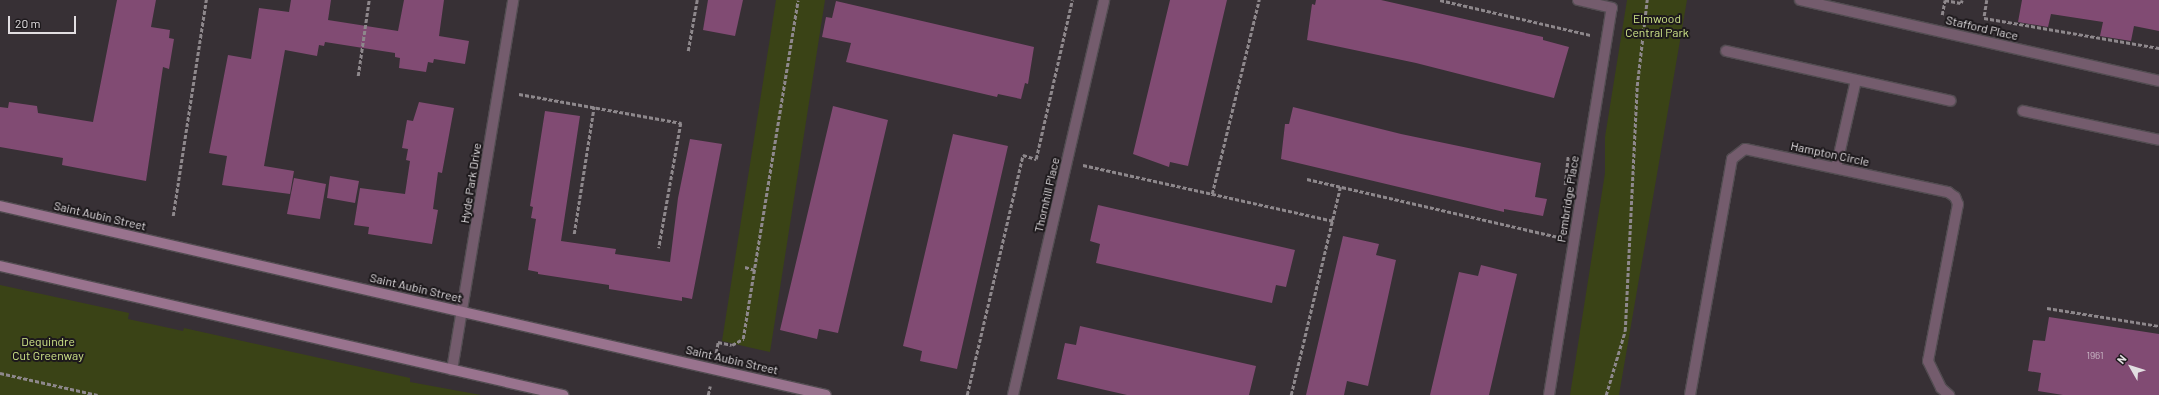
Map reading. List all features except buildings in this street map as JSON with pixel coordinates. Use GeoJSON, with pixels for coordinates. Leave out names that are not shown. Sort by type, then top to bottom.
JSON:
{"type":"FeatureCollection","features":[{"type":"Feature","properties":{"kind":"main road","name":"Saint Aubin Street"},"geometry":{"type":"LineString","coordinates":[[0,206],[826,395]]}},
{"type":"Feature","properties":{"kind":"main road"},"geometry":{"type":"LineString","coordinates":[[0,266],[563,395]]}},
{"type":"Feature","properties":{"kind":"street","name":"Hyde Park Drive"},"geometry":{"type":"LineString","coordinates":[[452,370],[463,313],[513,0]]}},
{"type":"Feature","properties":{"kind":"street","name":"Thornhill Place"},"geometry":{"type":"LineString","coordinates":[[1013,395],[1104,0]]}},
{"type":"Feature","properties":{"kind":"street","name":"Pembridge Place"},"geometry":{"type":"LineString","coordinates":[[1549,395],[1612,8],[1578,0]]}},
{"type":"Feature","properties":{"kind":"street","name":"Stafford Place"},"geometry":{"type":"LineString","coordinates":[[1800,0],[2159,81]]}},
{"type":"Feature","properties":{"kind":"street"},"geometry":{"type":"LineString","coordinates":[[1726,51],[1950,101]]}},
{"type":"Feature","properties":{"kind":"street"},"geometry":{"type":"LineString","coordinates":[[1836,168],[1856,80]]}},
{"type":"Feature","properties":{"kind":"street"},"geometry":{"type":"LineString","coordinates":[[2023,111],[2159,140]]}},
{"type":"Feature","properties":{"kind":"street","name":"Hampton Circle"},"geometry":{"type":"LineString","coordinates":[[1690,395],[1732,160],[1745,149],[1948,192],[1955,197],[1958,204],[1928,361],[1941,388],[1949,395]]}},
{"type":"Feature","properties":{"kind":"path"},"geometry":{"type":"LineString","coordinates":[[173,216],[206,0]]}},
{"type":"Feature","properties":{"kind":"path"},"geometry":{"type":"LineString","coordinates":[[358,76],[369,0]]}},
{"type":"Feature","properties":{"kind":"path"},"geometry":{"type":"LineString","coordinates":[[688,51],[697,0]]}},
{"type":"Feature","properties":{"kind":"path"},"geometry":{"type":"LineString","coordinates":[[716,352],[718,342],[732,345],[743,339],[798,0]]}},
{"type":"Feature","properties":{"kind":"path"},"geometry":{"type":"LineString","coordinates":[[967,395],[1023,154],[1036,159],[1072,0]]}},
{"type":"Feature","properties":{"kind":"path"},"geometry":{"type":"LineString","coordinates":[[1212,194],[1259,0]]}},
{"type":"Feature","properties":{"kind":"path"},"geometry":{"type":"LineString","coordinates":[[1440,0],[1591,35]]}},
{"type":"Feature","properties":{"kind":"path"},"geometry":{"type":"LineString","coordinates":[[1606,395],[1625,331],[1637,86],[1647,0]]}},
{"type":"Feature","properties":{"kind":"path"},"geometry":{"type":"LineString","coordinates":[[1945,0],[1961,3],[1962,0]]}},
{"type":"Feature","properties":{"kind":"path"},"geometry":{"type":"LineString","coordinates":[[1987,0],[1984,18],[2159,48]]}},
{"type":"Feature","properties":{"kind":"path"},"geometry":{"type":"LineString","coordinates":[[519,94],[681,123],[659,248]]}},
{"type":"Feature","properties":{"kind":"path"},"geometry":{"type":"LineString","coordinates":[[574,234],[594,107]]}},
{"type":"Feature","properties":{"kind":"path"},"geometry":{"type":"LineString","coordinates":[[1563,193],[1568,156]]}},
{"type":"Feature","properties":{"kind":"path"},"geometry":{"type":"LineString","coordinates":[[1081,164],[1334,221]]}},
{"type":"Feature","properties":{"kind":"path"},"geometry":{"type":"LineString","coordinates":[[1308,179],[1558,238],[1558,230]]}},
{"type":"Feature","properties":{"kind":"path"},"geometry":{"type":"LineString","coordinates":[[1291,395],[1334,221],[1340,187]]}},
{"type":"Feature","properties":{"kind":"path"},"geometry":{"type":"LineString","coordinates":[[745,267],[755,270]]}},
{"type":"Feature","properties":{"kind":"path"},"geometry":{"type":"LineString","coordinates":[[2047,308],[2159,326]]}},
{"type":"Feature","properties":{"kind":"path"},"geometry":{"type":"LineString","coordinates":[[0,372],[98,395]]}},
{"type":"Feature","properties":{"kind":"path"},"geometry":{"type":"LineString","coordinates":[[708,395],[710,386]]}},
{"type":"Feature","properties":{"kind":"green space"},"geometry":{"type":"Polygon","coordinates":[[[776,0],[825,0],[770,352],[722,341],[776,0]]]}},
{"type":"Feature","properties":{"kind":"green space","name":"Elmwood Central Park"},"geometry":{"type":"Polygon","coordinates":[[[1627,0],[1687,0],[1619,395],[1570,395],[1605,173],[1605,137],[1627,0]]]}},
{"type":"Feature","properties":{"kind":"green space","name":"Dequindre Cut Greenway"},"geometry":{"type":"Polygon","coordinates":[[[0,285],[129,313],[128,319],[183,331],[184,328],[410,378],[410,382],[481,395],[0,395],[0,285]]]}}]}
